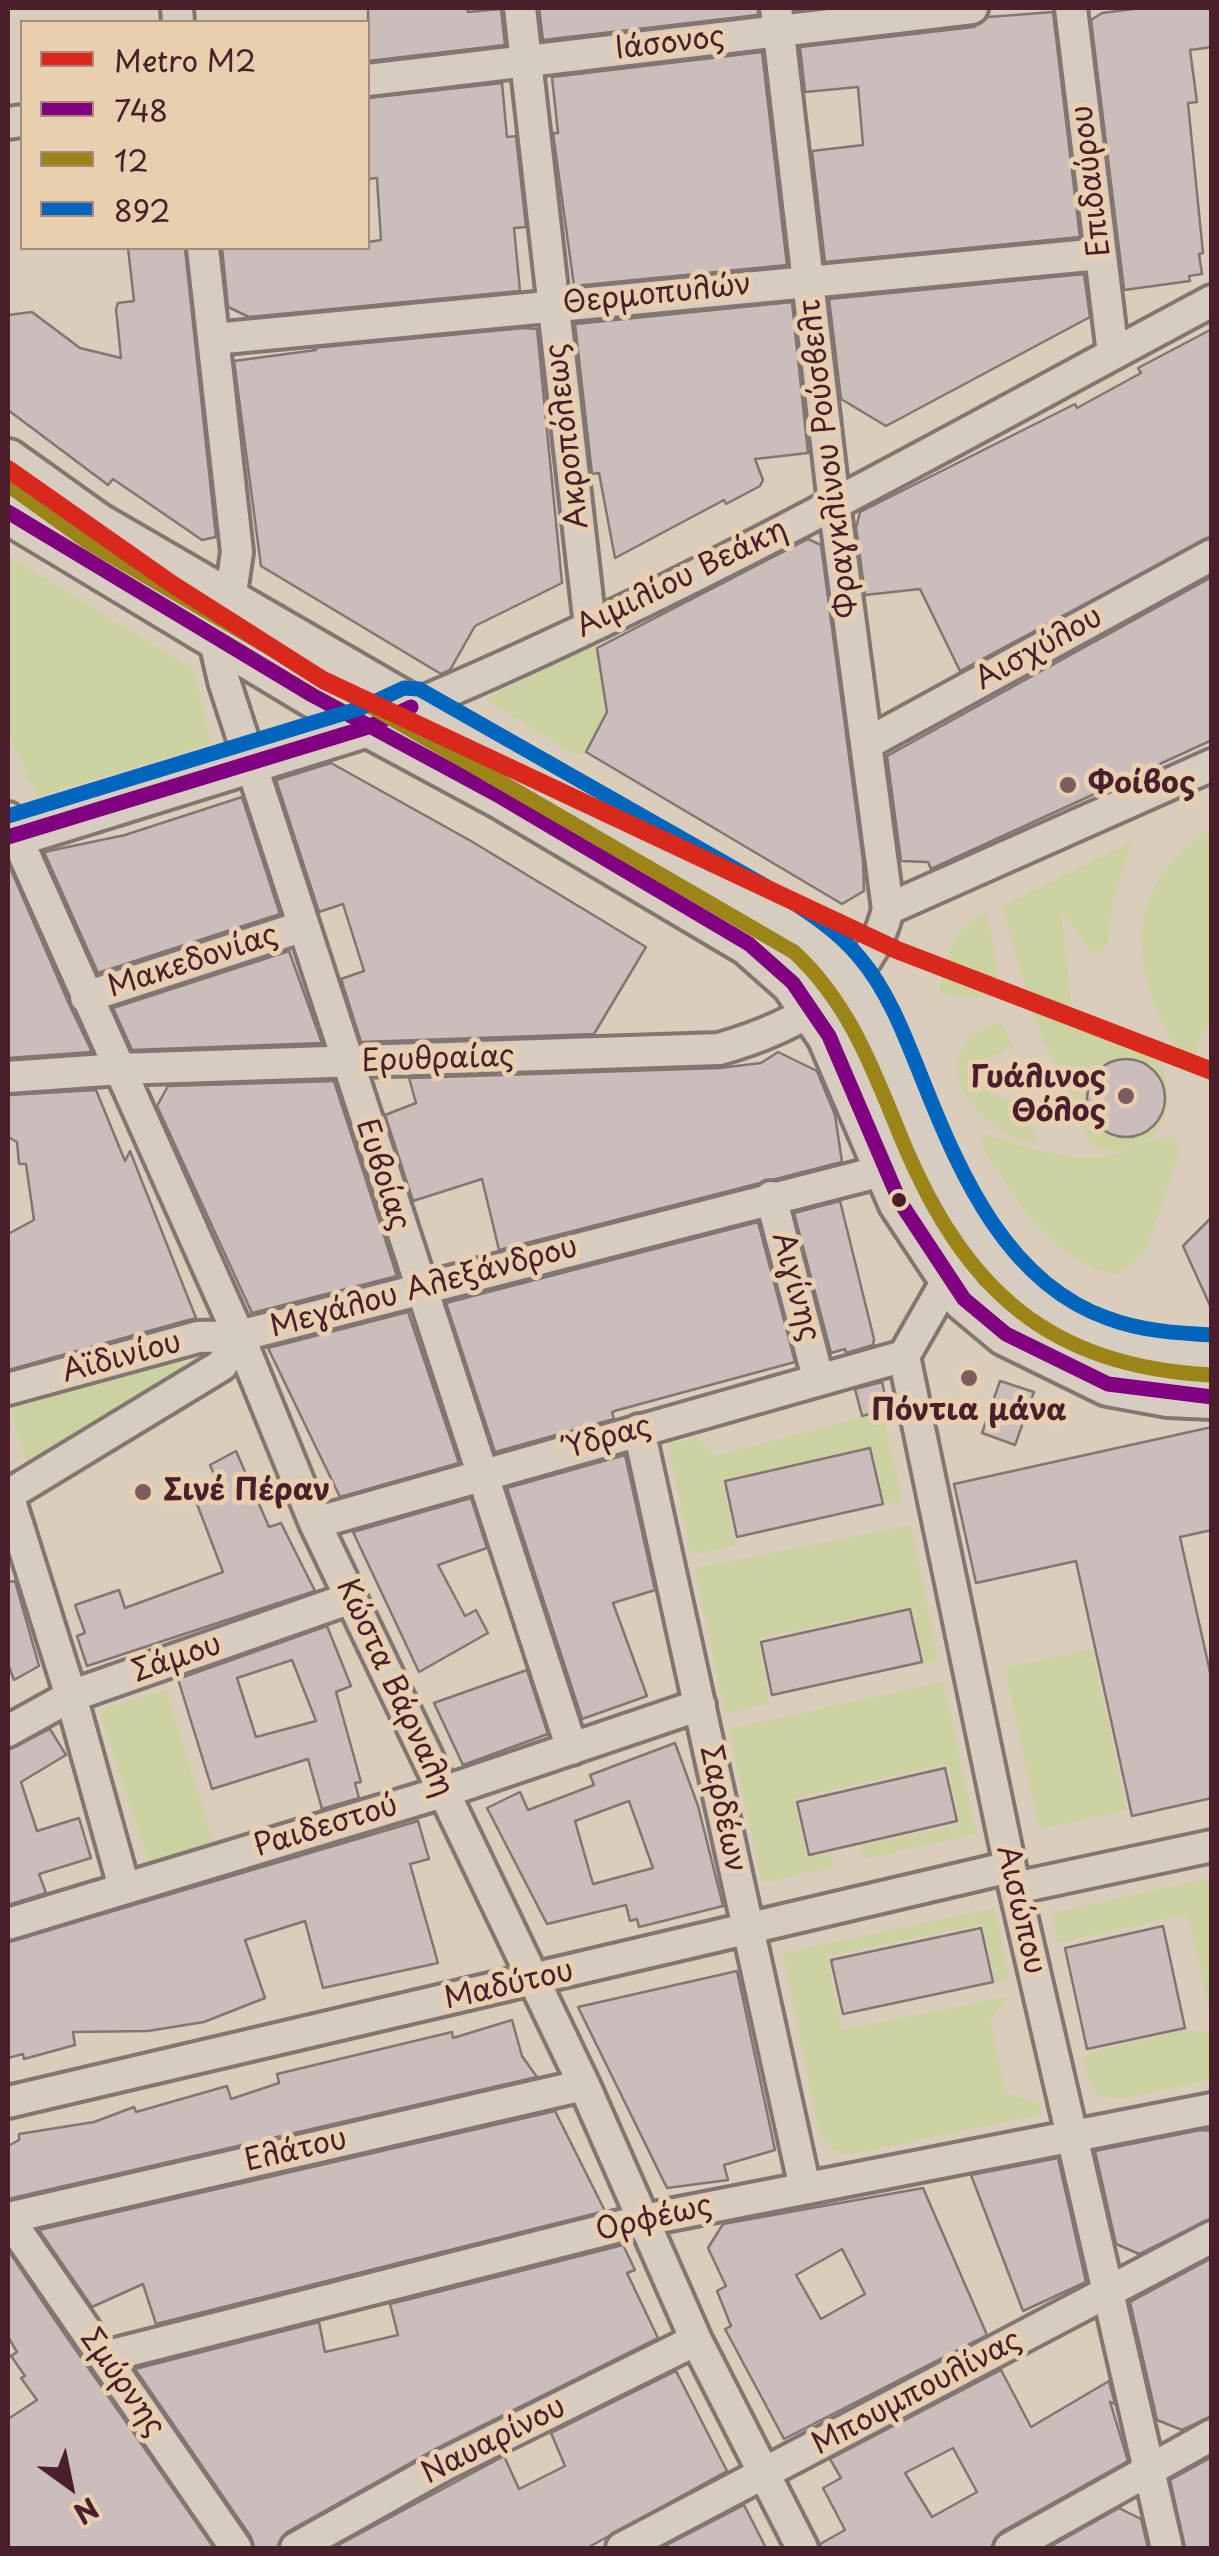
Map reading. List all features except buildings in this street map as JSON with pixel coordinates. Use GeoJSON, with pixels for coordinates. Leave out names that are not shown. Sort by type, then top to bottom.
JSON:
{"type":"FeatureCollection","features":[{"type":"Feature","properties":{"kind":"main road"},"geometry":{"type":"LineString","coordinates":[[8,462],[368,727],[500,797],[749,944],[784,973],[813,1010],[844,1066],[900,1202],[964,1299],[1006,1334],[1073,1370],[1144,1392],[1212,1398]]}},
{"type":"Feature","properties":{"kind":"main road"},"geometry":{"type":"LineString","coordinates":[[8,512],[412,707],[806,936],[834,958],[850,979],[886,1044],[954,1203],[1006,1274],[1032,1300],[1069,1324],[1118,1345],[1167,1354],[1212,1354]]}},
{"type":"Feature","properties":{"kind":"main road"},"geometry":{"type":"LineString","coordinates":[[10,830],[368,727],[412,707]]}},
{"type":"Feature","properties":{"kind":"street","name":"Ακροπόλεως"},"geometry":{"type":"LineString","coordinates":[[520,8],[590,626]]}},
{"type":"Feature","properties":{"kind":"street","name":"Ιάσονος"},"geometry":{"type":"LineString","coordinates":[[370,80],[527,60],[778,19],[972,8]]}},
{"type":"Feature","properties":{"kind":"street","name":"Επιδαύρου"},"geometry":{"type":"LineString","coordinates":[[1071,8],[1112,354]]}},
{"type":"Feature","properties":{"kind":"street","name":"Φραγκλίνου Ρούσβελτ"},"geometry":{"type":"LineString","coordinates":[[778,19],[834,503],[888,908]]}},
{"type":"Feature","properties":{"kind":"street"},"geometry":{"type":"LineString","coordinates":[[203,250],[237,552],[221,617]]}},
{"type":"Feature","properties":{"kind":"street","name":"Θερμοπυλών"},"geometry":{"type":"LineString","coordinates":[[214,338],[1100,254]]}},
{"type":"Feature","properties":{"kind":"street","name":"Αιμιλίου Βεάκη"},"geometry":{"type":"LineString","coordinates":[[412,707],[590,626],[834,503],[1212,300]]}},
{"type":"Feature","properties":{"kind":"street","name":"Αισχύλου"},"geometry":{"type":"LineString","coordinates":[[866,744],[1212,554]]}},
{"type":"Feature","properties":{"kind":"street","name":"Ευβοίας"},"geometry":{"type":"LineString","coordinates":[[221,617],[250,762],[301,927],[572,1748]]}},
{"type":"Feature","properties":{"kind":"street"},"geometry":{"type":"LineString","coordinates":[[888,908],[1212,766]]}},
{"type":"Feature","properties":{"kind":"street","name":"Κώστα Βάρναλη"},"geometry":{"type":"LineString","coordinates":[[10,830],[239,1336],[315,1522],[584,2084],[696,2340],[802,2548]]}},
{"type":"Feature","properties":{"kind":"street","name":"Ερυθραίας"},"geometry":{"type":"LineString","coordinates":[[8,1078],[119,1069],[719,1049],[769,1035],[813,1010],[874,954],[888,908]]}},
{"type":"Feature","properties":{"kind":"street","name":"Μακεδονίας"},"geometry":{"type":"LineString","coordinates":[[86,997],[301,927]]}},
{"type":"Feature","properties":{"kind":"street","name":"Μεγάλου Αλεξάνδρου"},"geometry":{"type":"LineString","coordinates":[[8,1495],[222,1365],[239,1336],[886,1170]]}},
{"type":"Feature","properties":{"kind":"street","name":"Αιγίνης"},"geometry":{"type":"LineString","coordinates":[[771,1197],[818,1378]]}},
{"type":"Feature","properties":{"kind":"street"},"geometry":{"type":"LineString","coordinates":[[904,1356],[948,1279]]}},
{"type":"Feature","properties":{"kind":"street","name":"Αϊδινίου"},"geometry":{"type":"LineString","coordinates":[[8,1390],[198,1337],[239,1336]]}},
{"type":"Feature","properties":{"kind":"street","name":"Ύδρας"},"geometry":{"type":"LineString","coordinates":[[315,1522],[904,1356]]}},
{"type":"Feature","properties":{"kind":"street","name":"Αισώπου"},"geometry":{"type":"LineString","coordinates":[[904,1356],[1012,1878],[1167,2548]]}},
{"type":"Feature","properties":{"kind":"street","name":"Σαρδέων"},"geometry":{"type":"LineString","coordinates":[[639,1430],[805,2188]]}},
{"type":"Feature","properties":{"kind":"street"},"geometry":{"type":"LineString","coordinates":[[8,1495],[71,1696],[124,1887]]}},
{"type":"Feature","properties":{"kind":"street","name":"Σάμου"},"geometry":{"type":"LineString","coordinates":[[8,1732],[71,1696],[351,1598]]}},
{"type":"Feature","properties":{"kind":"street","name":"Ραιδεστού"},"geometry":{"type":"LineString","coordinates":[[8,1924],[443,1792],[700,1705]]}},
{"type":"Feature","properties":{"kind":"street","name":"Μαδύτου"},"geometry":{"type":"LineString","coordinates":[[8,2102],[532,1981],[747,1927],[1212,1846]]}},
{"type":"Feature","properties":{"kind":"street","name":"Ελάτου"},"geometry":{"type":"LineString","coordinates":[[8,2218],[584,2084]]}},
{"type":"Feature","properties":{"kind":"street","name":"Ορφέως"},"geometry":{"type":"LineString","coordinates":[[104,2357],[644,2220],[1075,2139],[1212,2109]]}},
{"type":"Feature","properties":{"kind":"street","name":"Σμύρνης"},"geometry":{"type":"LineString","coordinates":[[8,2218],[236,2548]]}},
{"type":"Feature","properties":{"kind":"street","name":"Μπουμπουλίνας"},"geometry":{"type":"LineString","coordinates":[[622,2548],[1212,2237]]}},
{"type":"Feature","properties":{"kind":"street","name":"Ναυαρίνου"},"geometry":{"type":"LineString","coordinates":[[296,2548],[446,2464],[696,2340]]}},
{"type":"Feature","properties":{"kind":"street"},"geometry":{"type":"LineString","coordinates":[[1010,2548],[1212,2436]]}},
{"type":"Feature","properties":{"kind":"green space"},"geometry":{"type":"Polygon","coordinates":[[[8,556],[193,669],[211,744],[38,796],[8,734],[8,556]]]}},
{"type":"Feature","properties":{"kind":"green space"},"geometry":{"type":"Polygon","coordinates":[[[596,643],[604,689],[603,721],[599,735],[577,756],[485,699],[596,643]]]}},
{"type":"Feature","properties":{"kind":"green space"},"geometry":{"type":"Polygon","coordinates":[[[1211,829],[1211,1021],[1200,1037],[1194,1061],[1184,1061],[1152,999],[1142,937],[1147,907],[1159,879],[1180,853],[1211,829]]]}},
{"type":"Feature","properties":{"kind":"green space"},"geometry":{"type":"Polygon","coordinates":[[[1132,841],[1113,901],[1107,945],[1093,955],[1061,909],[1072,1006],[1029,1000],[1002,906],[1132,841]]]}},
{"type":"Feature","properties":{"kind":"green space"},"geometry":{"type":"Polygon","coordinates":[[[987,912],[1003,998],[939,995],[951,946],[965,927],[987,912]]]}},
{"type":"Feature","properties":{"kind":"green space"},"geometry":{"type":"Polygon","coordinates":[[[1032,1013],[1092,1019],[1134,1036],[1159,1062],[1169,1090],[1165,1117],[1150,1138],[1125,1150],[1092,1146],[1032,1013]]]}},
{"type":"Feature","properties":{"kind":"green space"},"geometry":{"type":"Polygon","coordinates":[[[1001,1021],[1013,1047],[988,1058],[981,1076],[997,1097],[1026,1101],[1038,1144],[1015,1138],[993,1125],[963,1090],[958,1071],[961,1051],[975,1034],[1001,1021]]]}},
{"type":"Feature","properties":{"kind":"green space"},"geometry":{"type":"Polygon","coordinates":[[[985,1134],[1045,1152],[1091,1158],[1173,1137],[1180,1150],[1146,1250],[1116,1275],[1073,1256],[1038,1226],[1010,1189],[984,1150],[981,1140],[985,1134]]]}},
{"type":"Feature","properties":{"kind":"green space"},"geometry":{"type":"Polygon","coordinates":[[[178,1348],[187,1375],[30,1475],[8,1400],[178,1348]]]}},
{"type":"Feature","properties":{"kind":"green space"},"geometry":{"type":"Polygon","coordinates":[[[882,1412],[902,1501],[885,1504],[872,1446],[722,1479],[736,1545],[691,1555],[668,1444],[697,1438],[715,1456],[882,1412]]]}},
{"type":"Feature","properties":{"kind":"green space"},"geometry":{"type":"Polygon","coordinates":[[[911,1525],[938,1660],[924,1664],[912,1607],[758,1638],[770,1704],[725,1713],[695,1568],[911,1525]]]}},
{"type":"Feature","properties":{"kind":"green space"},"geometry":{"type":"Polygon","coordinates":[[[1092,1649],[1127,1810],[1039,1829],[1005,1668],[1092,1649]]]}},
{"type":"Feature","properties":{"kind":"green space"},"geometry":{"type":"Polygon","coordinates":[[[943,1682],[976,1834],[864,1859],[861,1846],[960,1825],[947,1764],[794,1798],[806,1858],[831,1853],[834,1867],[762,1883],[729,1729],[943,1682]]]}},
{"type":"Feature","properties":{"kind":"green space"},"geometry":{"type":"Polygon","coordinates":[[[166,1690],[213,1841],[149,1862],[99,1710],[166,1690]]]}},
{"type":"Feature","properties":{"kind":"green space"},"geometry":{"type":"Polygon","coordinates":[[[1211,1878],[1211,2020],[1188,1914],[1058,1943],[1052,1913],[1211,1878]]]}},
{"type":"Feature","properties":{"kind":"green space"},"geometry":{"type":"Polygon","coordinates":[[[995,1908],[1009,1979],[996,1982],[983,1924],[827,1956],[842,2030],[1010,1996],[990,2019],[1005,2092],[1040,2104],[1042,2114],[846,2155],[831,2148],[820,2135],[783,1953],[995,1908]]]}},
{"type":"Feature","properties":{"kind":"green space"},"geometry":{"type":"Polygon","coordinates":[[[1184,2030],[1211,2032],[1211,2079],[1121,2099],[1098,2096],[1088,2080],[1083,2058],[1089,2053],[1184,2030]]]}},
{"type":"Feature","properties":{"kind":"metro line","name":"Μ2"},"geometry":{"type":"LineString","coordinates":[[8,469],[172,584],[323,680],[897,950],[1212,1071]]}},
{"type":"Feature","properties":{"kind":"transit line","name":"12"},"geometry":{"type":"LineString","coordinates":[[8,485],[89,543],[794,952],[846,1017],[927,1194],[954,1240],[985,1278],[1019,1311],[1058,1336],[1103,1356],[1211,1375]]}},
{"type":"Feature","properties":{"kind":"transit line","name":"748"},"geometry":{"type":"LineString","coordinates":[[8,512],[312,695],[501,797],[749,944],[793,983],[829,1036],[900,1202],[964,1299],[1006,1334],[1108,1384],[1212,1397]]}},
{"type":"Feature","properties":{"kind":"transit line","name":"892"},"geometry":{"type":"LineString","coordinates":[[8,816],[361,708],[404,688],[419,689],[783,896],[834,932],[881,987],[972,1190],[1015,1253],[1072,1302],[1107,1318],[1146,1329],[1212,1335]]}},
{"type":"Feature","properties":{"kind":"transit line","name":"748"},"geometry":{"type":"LineString","coordinates":[[8,837],[368,727],[411,707]]}},
{"type":"Feature","properties":{"kind":"place","name":"Φοίβος"},"geometry":{"type":"Point","coordinates":[1068,785]}},
{"type":"Feature","properties":{"kind":"place","name":"Γυάλινος Θόλος"},"geometry":{"type":"Point","coordinates":[1126,1096]}},
{"type":"Feature","properties":{"kind":"place","name":"Πόντια μάνα"},"geometry":{"type":"Point","coordinates":[969,1378]}},
{"type":"Feature","properties":{"kind":"place","name":"Σινέ Πέραν"},"geometry":{"type":"Point","coordinates":[143,1492]}}]}
